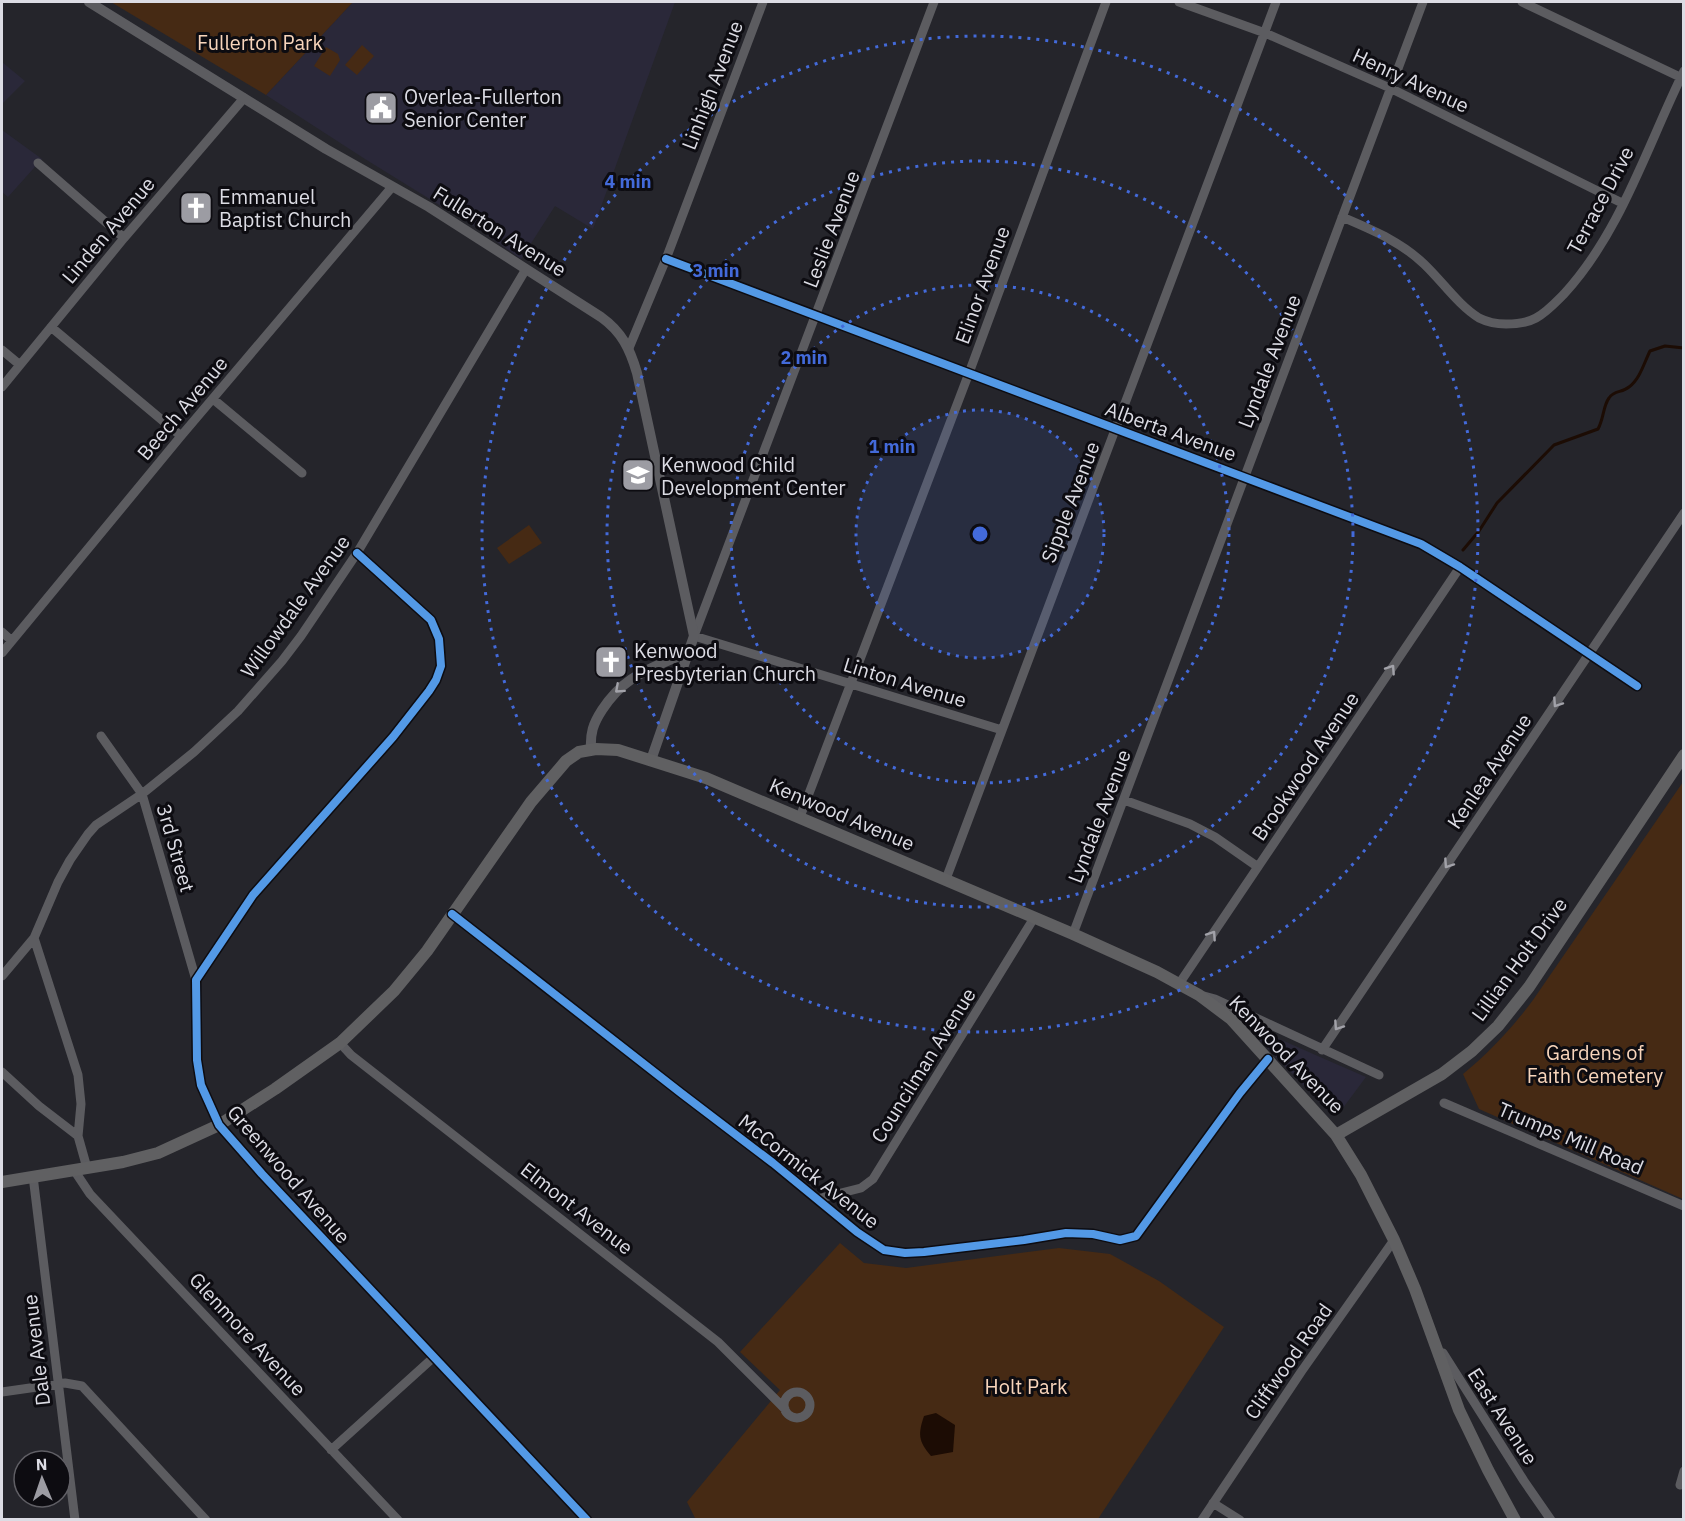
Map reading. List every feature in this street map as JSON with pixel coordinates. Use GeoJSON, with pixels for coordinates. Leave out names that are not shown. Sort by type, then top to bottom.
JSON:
{"type":"FeatureCollection","features":[{"type":"Feature","properties":{"kind":"main road","name":"Kenwood Avenue"},"geometry":{"type":"LineString","coordinates":[[2,1182],[132,1161],[151,1155],[192,1139],[219,1125],[275,1089],[340,1043],[408,975],[545,784],[573,756],[591,750],[618,750],[706,778],[1073,934],[1179,984],[1199,995],[1231,1019],[1336,1135],[1368,1189],[1394,1240],[1430,1329],[1459,1410],[1515,1520]]}},
{"type":"Feature","properties":{"kind":"main road","name":"Lillian Holt Drive"},"geometry":{"type":"LineString","coordinates":[[1336,1135],[1442,1074],[1472,1051],[1498,1026],[1529,987],[1683,754]]}},
{"type":"Feature","properties":{"kind":"street","name":"Fullerton Avenue"},"geometry":{"type":"LineString","coordinates":[[89,2],[244,98],[429,207],[612,324],[622,334],[637,373],[694,636]]}},
{"type":"Feature","properties":{"kind":"street","name":"Linhigh Avenue"},"geometry":{"type":"LineString","coordinates":[[629,348],[666,259],[763,2]]}},
{"type":"Feature","properties":{"kind":"street","name":"Leslie Avenue"},"geometry":{"type":"LineString","coordinates":[[651,760],[694,636],[934,2]]}},
{"type":"Feature","properties":{"kind":"street","name":"Elinor Avenue"},"geometry":{"type":"LineString","coordinates":[[800,817],[969,373],[1106,2]]}},
{"type":"Feature","properties":{"kind":"street","name":"Henry Avenue"},"geometry":{"type":"LineString","coordinates":[[1179,2],[1265,33],[1390,88],[1622,203]]}},
{"type":"Feature","properties":{"kind":"street","name":"Sipple Avenue"},"geometry":{"type":"LineString","coordinates":[[946,879],[1276,2]]}},
{"type":"Feature","properties":{"kind":"street","name":"Lyndale Avenue"},"geometry":{"type":"LineString","coordinates":[[1073,934],[1423,2]]}},
{"type":"Feature","properties":{"kind":"street"},"geometry":{"type":"LineString","coordinates":[[1522,2],[1682,74]]}},
{"type":"Feature","properties":{"kind":"street","name":"Terrace Drive"},"geometry":{"type":"LineString","coordinates":[[1342,217],[1384,235],[1409,250],[1480,319],[1512,324],[1524,323],[1544,314],[1587,266],[1622,203],[1682,74]]}},
{"type":"Feature","properties":{"kind":"street","name":"Linden Avenue"},"geometry":{"type":"LineString","coordinates":[[2,387],[124,238],[244,98]]}},
{"type":"Feature","properties":{"kind":"street"},"geometry":{"type":"LineString","coordinates":[[38,164],[124,238]]}},
{"type":"Feature","properties":{"kind":"street","name":"Beech Avenue"},"geometry":{"type":"LineString","coordinates":[[2,653],[181,436],[392,187]]}},
{"type":"Feature","properties":{"kind":"street","name":"Alberta Avenue"},"geometry":{"type":"LineString","coordinates":[[666,259],[1421,543],[1637,686]]}},
{"type":"Feature","properties":{"kind":"street","name":"Willowdale Avenue"},"geometry":{"type":"LineString","coordinates":[[2,976],[34,938],[48,901],[81,842],[96,825],[141,794],[194,752],[238,711],[258,690],[301,636],[357,553],[526,269]]}},
{"type":"Feature","properties":{"kind":"street"},"geometry":{"type":"LineString","coordinates":[[51,327],[181,436]]}},
{"type":"Feature","properties":{"kind":"street"},"geometry":{"type":"LineString","coordinates":[[2,350],[20,365]]}},
{"type":"Feature","properties":{"kind":"street"},"geometry":{"type":"LineString","coordinates":[[213,399],[302,472]]}},
{"type":"Feature","properties":{"kind":"street","name":"Kenlea Avenue"},"geometry":{"type":"LineString","coordinates":[[1322,1050],[1683,513]]}},
{"type":"Feature","properties":{"kind":"street"},"geometry":{"type":"LineString","coordinates":[[196,980],[253,895],[393,737],[436,680],[441,666],[441,651],[439,639],[430,620],[357,553]]}},
{"type":"Feature","properties":{"kind":"street","name":"Brookwood Avenue"},"geometry":{"type":"LineString","coordinates":[[1179,984],[1460,567]]}},
{"type":"Feature","properties":{"kind":"street"},"geometry":{"type":"LineString","coordinates":[[2,632],[12,641]]}},
{"type":"Feature","properties":{"kind":"street","name":"Linton Avenue"},"geometry":{"type":"LineString","coordinates":[[694,636],[1002,730]]}},
{"type":"Feature","properties":{"kind":"street"},"geometry":{"type":"LineString","coordinates":[[591,750],[591,730],[620,686],[641,673],[689,651]]}},
{"type":"Feature","properties":{"kind":"street","name":"3rd Street"},"geometry":{"type":"LineString","coordinates":[[101,736],[141,794],[196,980]]}},
{"type":"Feature","properties":{"kind":"street"},"geometry":{"type":"LineString","coordinates":[[1124,800],[1190,824],[1215,837],[1258,867]]}},
{"type":"Feature","properties":{"kind":"street","name":"McCormick Avenue"},"geometry":{"type":"LineString","coordinates":[[452,914],[773,1163],[857,1232],[884,1250],[893,1252],[924,1252],[1066,1233],[1093,1234],[1120,1240],[1136,1236],[1240,1093],[1269,1059]]}},
{"type":"Feature","properties":{"kind":"street","name":"Councilman Avenue"},"geometry":{"type":"LineString","coordinates":[[816,1199],[861,1188],[873,1179],[1034,918]]}},
{"type":"Feature","properties":{"kind":"street"},"geometry":{"type":"LineString","coordinates":[[34,938],[78,1075],[81,1104],[78,1136],[80,1169]]}},
{"type":"Feature","properties":{"kind":"street","name":"Greenwood Avenue"},"geometry":{"type":"LineString","coordinates":[[196,980],[198,1071],[206,1097],[219,1125],[262,1174],[587,1520]]}},
{"type":"Feature","properties":{"kind":"street"},"geometry":{"type":"LineString","coordinates":[[1199,995],[1215,999],[1379,1075]]}},
{"type":"Feature","properties":{"kind":"street","name":"Elmont Avenue"},"geometry":{"type":"LineString","coordinates":[[340,1043],[351,1055],[428,1116],[718,1342],[785,1409]]}},
{"type":"Feature","properties":{"kind":"street"},"geometry":{"type":"LineString","coordinates":[[2,1072],[39,1106],[78,1136]]}},
{"type":"Feature","properties":{"kind":"street","name":"Trumps Mill Road"},"geometry":{"type":"LineString","coordinates":[[1444,1103],[1683,1206]]}},
{"type":"Feature","properties":{"kind":"street","name":"Glenmore Avenue"},"geometry":{"type":"LineString","coordinates":[[80,1169],[90,1194],[398,1520]]}},
{"type":"Feature","properties":{"kind":"street","name":"Dale Avenue"},"geometry":{"type":"LineString","coordinates":[[33,1176],[75,1520]]}},
{"type":"Feature","properties":{"kind":"street","name":"Cliffwood Road"},"geometry":{"type":"LineString","coordinates":[[1202,1520],[1301,1372],[1394,1240]]}},
{"type":"Feature","properties":{"kind":"street","name":"East Avenue"},"geometry":{"type":"LineString","coordinates":[[1430,1329],[1448,1363],[1551,1520]]}},
{"type":"Feature","properties":{"kind":"street"},"geometry":{"type":"LineString","coordinates":[[331,1450],[434,1357]]}},
{"type":"Feature","properties":{"kind":"street"},"geometry":{"type":"LineString","coordinates":[[2,1392],[58,1383],[82,1386],[206,1520]]}},
{"type":"Feature","properties":{"kind":"street"},"geometry":{"type":"LineString","coordinates":[[1680,1485],[1683,1472]]}},
{"type":"Feature","properties":{"kind":"street"},"geometry":{"type":"LineString","coordinates":[[1214,1503],[1240,1520]]}},
{"type":"Feature","properties":{"kind":"shaded area"},"geometry":{"type":"Polygon","coordinates":[[[353,2],[675,2],[593,229],[555,206],[521,259],[483,232],[266,95],[353,2]]]}},
{"type":"Feature","properties":{"kind":"shaded area"},"geometry":{"type":"Polygon","coordinates":[[[2,62],[25,81],[2,104],[2,62]]]}},
{"type":"Feature","properties":{"kind":"shaded area"},"geometry":{"type":"Polygon","coordinates":[[[2,130],[42,159],[8,197],[2,192],[2,130]]]}},
{"type":"Feature","properties":{"kind":"shaded area"},"geometry":{"type":"Polygon","coordinates":[[[1264,1032],[1366,1077],[1340,1112],[1335,1115],[1327,1110],[1258,1038],[1264,1032]]]}},
{"type":"Feature","properties":{"kind":"shaded area"},"geometry":{"type":"Polygon","coordinates":[[[936,1413],[955,1425],[953,1452],[931,1456],[921,1441],[920,1433],[924,1416],[936,1413]]]}},
{"type":"Feature","properties":{"kind":"green space","name":"Fullerton Park"},"geometry":{"type":"Polygon","coordinates":[[[111,2],[353,2],[266,95],[111,2]]]}},
{"type":"Feature","properties":{"kind":"green space"},"geometry":{"type":"Polygon","coordinates":[[[362,45],[374,56],[357,75],[345,65],[362,45]]]}},
{"type":"Feature","properties":{"kind":"green space"},"geometry":{"type":"Polygon","coordinates":[[[326,47],[338,54],[340,60],[330,76],[314,66],[326,47]]]}},
{"type":"Feature","properties":{"kind":"green space"},"geometry":{"type":"Polygon","coordinates":[[[529,525],[542,543],[509,564],[497,548],[529,525]]]}},
{"type":"Feature","properties":{"kind":"green space","name":"Gardens of Faith Cemetery"},"geometry":{"type":"Polygon","coordinates":[[[1683,782],[1683,1199],[1479,1109],[1463,1074],[1500,1039],[1533,1000],[1683,782]]]}},
{"type":"Feature","properties":{"kind":"green space","name":"Holt Park"},"geometry":{"type":"Polygon","coordinates":[[[840,1243],[864,1263],[906,1268],[1059,1248],[1110,1254],[1159,1281],[1224,1327],[1098,1519],[696,1520],[687,1502],[780,1390],[740,1352],[840,1243]]]}},
{"type":"Feature","properties":{"kind":"waterway"},"geometry":{"type":"LineString","coordinates":[[1463,550],[1479,531],[1497,503],[1554,445],[1598,429],[1609,398],[1633,384],[1650,351],[1665,346],[1684,348]]}},
{"type":"Feature","properties":{"kind":"cycle path"},"geometry":{"type":"LineString","coordinates":[[666,259],[1421,544],[1460,567],[1637,686]]}},
{"type":"Feature","properties":{"kind":"cycle path"},"geometry":{"type":"LineString","coordinates":[[357,553],[431,620],[439,639],[441,666],[429,691],[393,737],[253,895],[196,980],[197,1060],[201,1085],[219,1125],[262,1174],[587,1520]]}},
{"type":"Feature","properties":{"kind":"cycle path"},"geometry":{"type":"LineString","coordinates":[[452,914],[773,1163],[857,1232],[884,1250],[905,1253],[924,1252],[1066,1233],[1093,1234],[1120,1240],[1136,1236],[1240,1093],[1268,1059]]}},
{"type":"Feature","properties":{"kind":"place","name":"Overlea-Fullerton Senior Center"},"geometry":{"type":"Point","coordinates":[381,108]}},
{"type":"Feature","properties":{"kind":"place","name":"Emmanuel Baptist Church"},"geometry":{"type":"Point","coordinates":[196,208]}},
{"type":"Feature","properties":{"kind":"place","name":"Kenwood Child Development Center"},"geometry":{"type":"Point","coordinates":[638,475]}},
{"type":"Feature","properties":{"kind":"place","name":"Kenwood Presbyterian Church"},"geometry":{"type":"Point","coordinates":[611,662]}}]}
